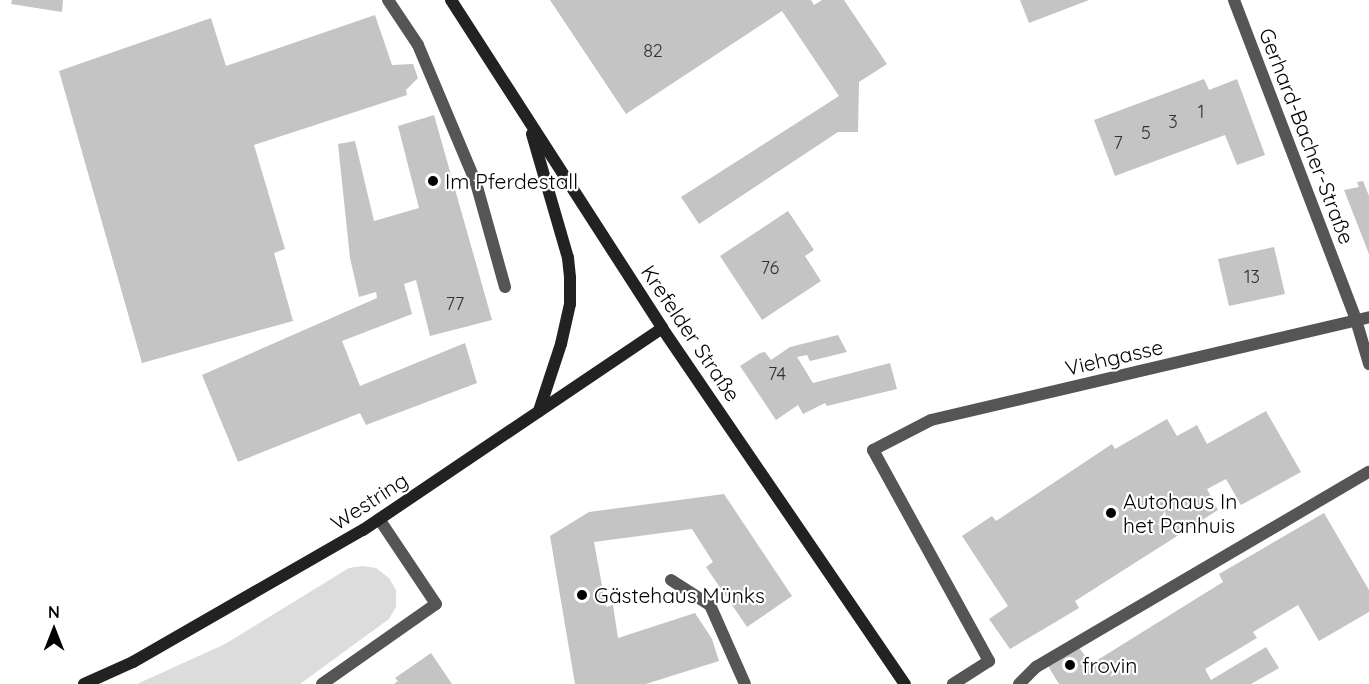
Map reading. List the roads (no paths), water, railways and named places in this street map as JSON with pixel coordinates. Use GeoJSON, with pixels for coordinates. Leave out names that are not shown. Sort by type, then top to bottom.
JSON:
{"type":"FeatureCollection","features":[{"type":"Feature","properties":{"kind":"main road","name":"Krefelder Straße"},"geometry":{"type":"LineString","coordinates":[[451,0],[662,328],[905,684]]}},
{"type":"Feature","properties":{"kind":"main road"},"geometry":{"type":"LineString","coordinates":[[528,121],[568,258],[570,278],[570,304],[561,344],[539,411]]}},
{"type":"Feature","properties":{"kind":"main road","name":"Westring"},"geometry":{"type":"LineString","coordinates":[[84,684],[134,663],[379,519],[662,328]]}},
{"type":"Feature","properties":{"kind":"street"},"geometry":{"type":"LineString","coordinates":[[388,0],[418,45],[476,183],[504,287]]}},
{"type":"Feature","properties":{"kind":"street","name":"Gerhard-Bacher-Straße"},"geometry":{"type":"LineString","coordinates":[[1234,0],[1356,320],[1369,364]]}},
{"type":"Feature","properties":{"kind":"street","name":"Viehgasse"},"geometry":{"type":"LineString","coordinates":[[953,684],[989,661],[873,450],[931,420],[1369,317]]}},
{"type":"Feature","properties":{"kind":"street"},"geometry":{"type":"LineString","coordinates":[[1019,684],[1036,667],[1369,472]]}},
{"type":"Feature","properties":{"kind":"street"},"geometry":{"type":"LineString","coordinates":[[322,684],[436,604],[379,519]]}},
{"type":"Feature","properties":{"kind":"street"},"geometry":{"type":"LineString","coordinates":[[671,580],[710,605],[745,684]]}},
{"type":"Feature","properties":{"kind":"place","name":"Im Pferdestall"},"geometry":{"type":"Point","coordinates":[433,181]}},
{"type":"Feature","properties":{"kind":"place","name":"Autohaus In het Panhuis"},"geometry":{"type":"Point","coordinates":[1111,513]}},
{"type":"Feature","properties":{"kind":"place","name":"Gästehaus Münks"},"geometry":{"type":"Point","coordinates":[582,595]}},
{"type":"Feature","properties":{"kind":"place","name":"frovin"},"geometry":{"type":"Point","coordinates":[1070,665]}}]}
